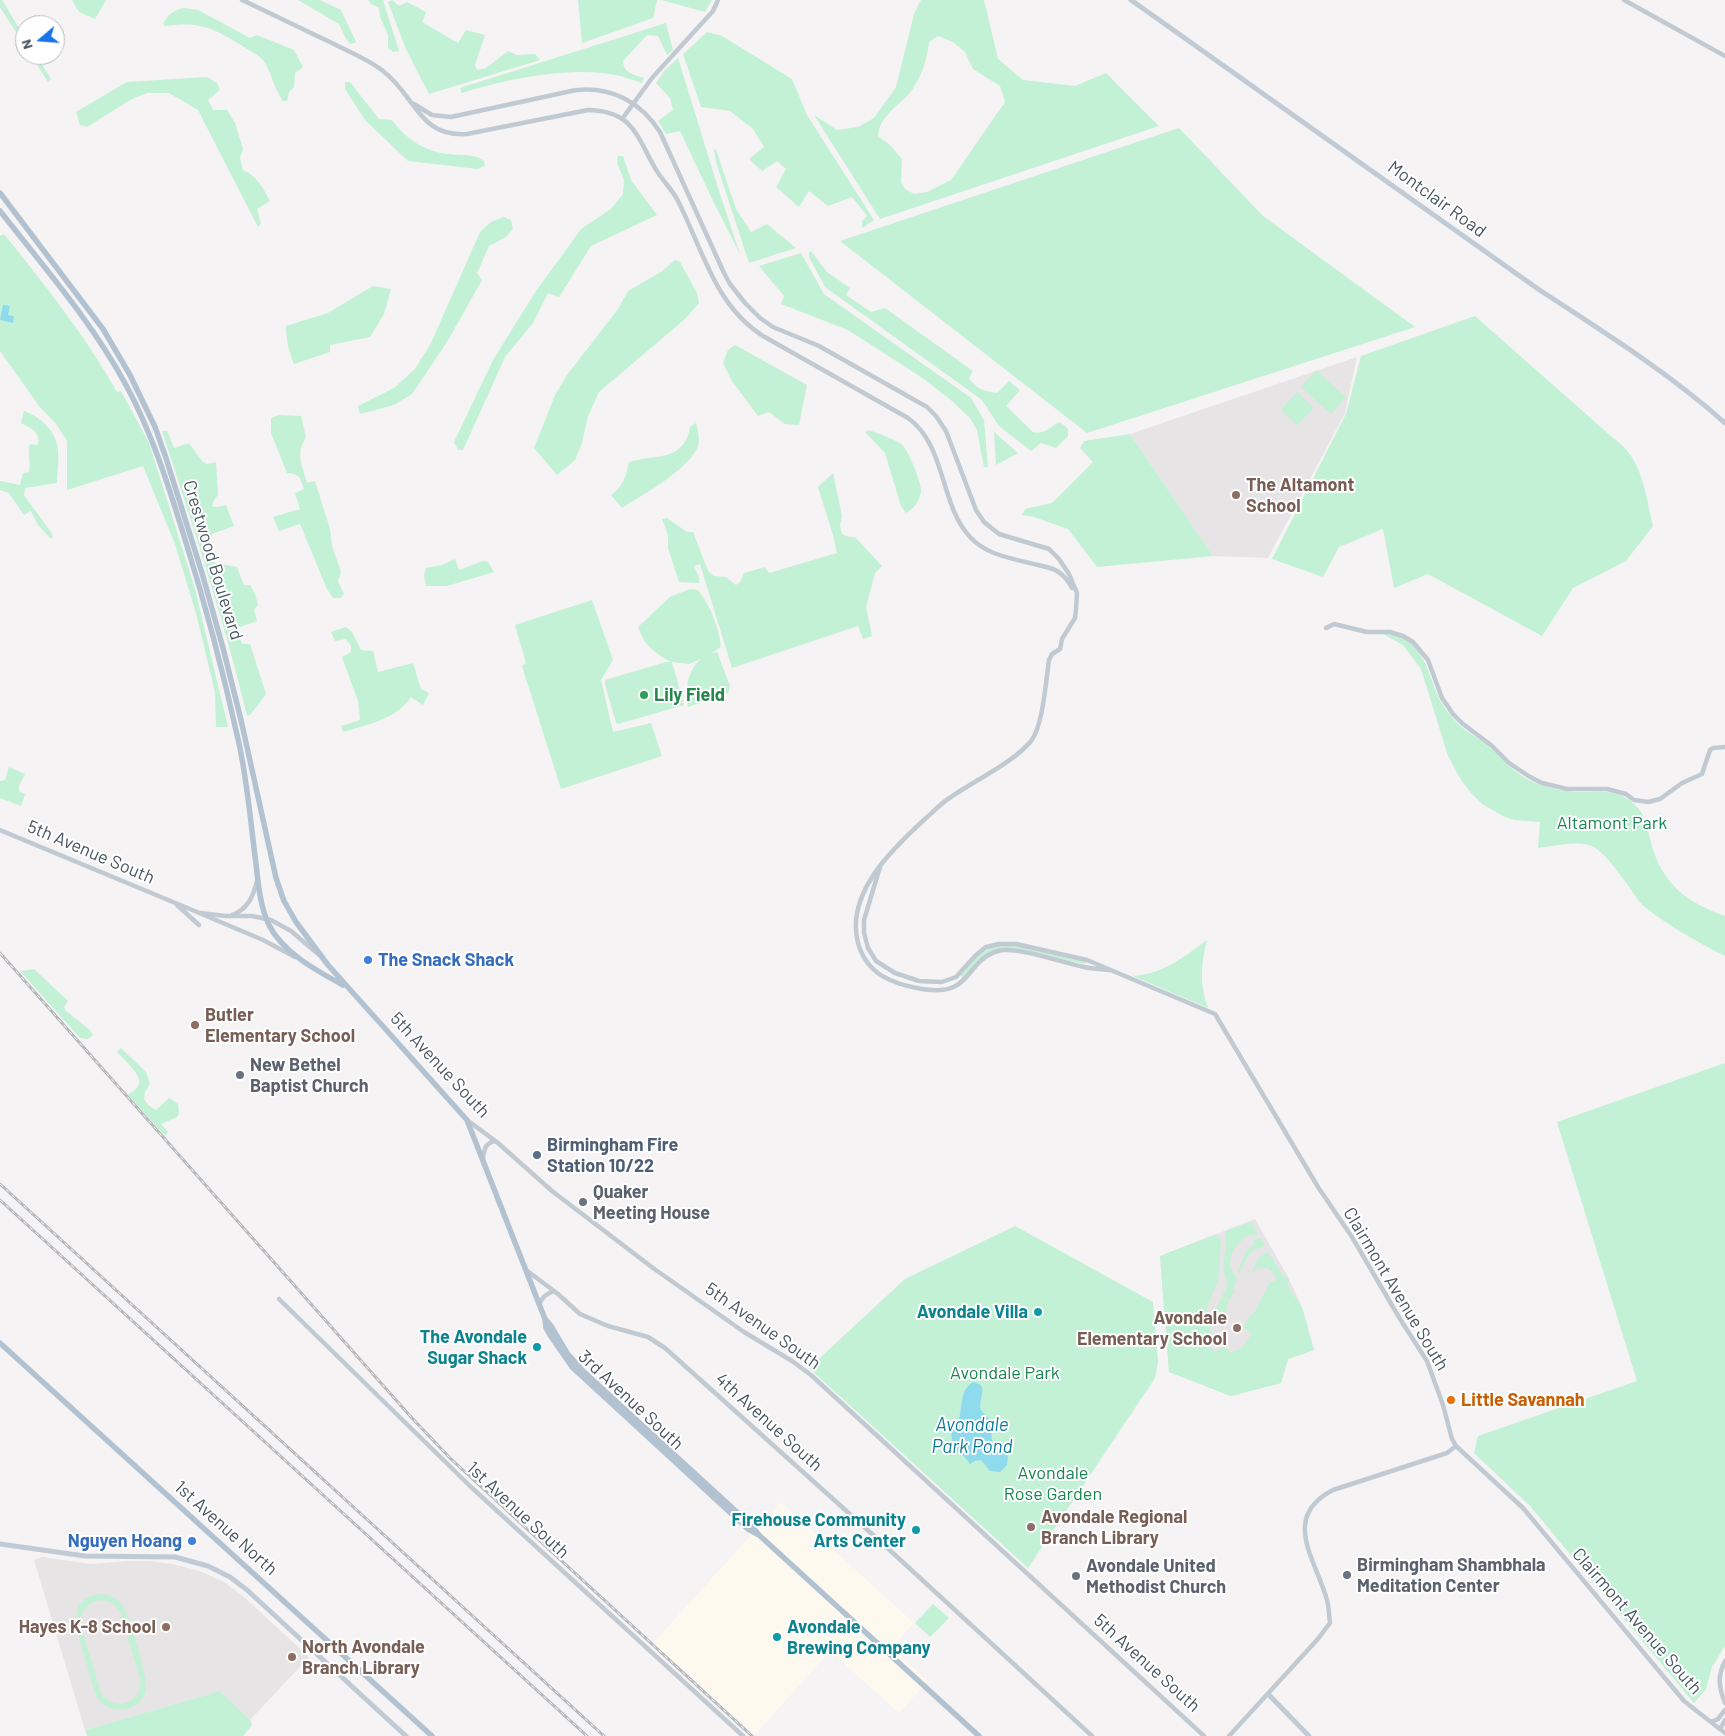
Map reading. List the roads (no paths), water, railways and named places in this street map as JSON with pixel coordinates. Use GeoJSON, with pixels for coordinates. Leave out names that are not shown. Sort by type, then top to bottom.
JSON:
{"type":"FeatureCollection","features":[{"type":"Feature","properties":{"kind":"main road","name":"Montclair Road"},"geometry":{"type":"LineString","coordinates":[[1131,0],[1538,289],[1614,339],[1692,396],[1725,423]]}},
{"type":"Feature","properties":{"kind":"main road","name":"Crestwood Boulevard"},"geometry":{"type":"LineString","coordinates":[[0,193],[103,329],[130,375],[151,419],[169,466],[224,648],[278,886],[292,915],[328,964]]}},
{"type":"Feature","properties":{"kind":"main road","name":"Crestwood Boulevard"},"geometry":{"type":"LineString","coordinates":[[0,211],[106,351],[135,402],[159,459],[201,589],[225,681],[244,766],[258,877],[267,919],[279,941],[296,957]]}},
{"type":"Feature","properties":{"kind":"main road","name":"5th Avenue South"},"geometry":{"type":"LineString","coordinates":[[296,957],[347,987]]}},
{"type":"Feature","properties":{"kind":"main road","name":"5th Avenue South"},"geometry":{"type":"LineString","coordinates":[[328,964],[467,1120]]}},
{"type":"Feature","properties":{"kind":"main road"},"geometry":{"type":"LineString","coordinates":[[467,1120],[526,1270]]}},
{"type":"Feature","properties":{"kind":"main road","name":"3rd Avenue South"},"geometry":{"type":"LineString","coordinates":[[526,1270],[545,1320],[546,1328],[567,1361],[578,1373],[748,1529],[759,1535],[979,1736]]}},
{"type":"Feature","properties":{"kind":"main road","name":"1st Avenue North"},"geometry":{"type":"LineString","coordinates":[[0,1342],[432,1736]]}},
{"type":"Feature","properties":{"kind":"main road"},"geometry":{"type":"LineString","coordinates":[[0,1544],[85,1556],[175,1557],[208,1566],[230,1577],[247,1590],[406,1736]]}},
{"type":"Feature","properties":{"kind":"main road"},"geometry":{"type":"LineString","coordinates":[[1268,1694],[1310,1736]]}},
{"type":"Feature","properties":{"kind":"street"},"geometry":{"type":"LineString","coordinates":[[242,0],[374,64],[394,80],[429,124],[449,133],[467,134],[588,110],[606,112],[622,119],[639,136],[655,168],[677,200],[715,283],[748,325],[763,336],[918,425],[931,445],[962,527],[970,537],[984,549],[995,554],[1056,571],[1065,578],[1076,593]]}},
{"type":"Feature","properties":{"kind":"street"},"geometry":{"type":"LineString","coordinates":[[622,119],[652,78],[713,11],[718,0]]}},
{"type":"Feature","properties":{"kind":"street"},"geometry":{"type":"LineString","coordinates":[[1624,0],[1725,56]]}},
{"type":"Feature","properties":{"kind":"street","name":"Clairmont Avenue South"},"geometry":{"type":"LineString","coordinates":[[414,104],[428,114],[446,118],[576,90],[589,89],[610,92],[634,104],[648,116],[660,132],[724,273],[745,303],[760,318],[773,327],[833,353],[917,400],[932,411],[940,420],[949,436],[974,505],[984,522],[999,534],[1049,549],[1059,559],[1076,593],[1074,618],[1062,639],[1060,649],[1052,654],[1049,660],[1038,730],[1017,754],[949,798],[899,843],[876,871],[862,897],[857,918],[857,933],[861,950],[872,968],[884,979],[932,990],[953,988],[959,985],[979,962],[1000,951],[1015,950],[1086,967],[1110,970]]}},
{"type":"Feature","properties":{"kind":"street"},"geometry":{"type":"LineString","coordinates":[[1326,628],[1334,624],[1367,632],[1390,632],[1413,642],[1428,660],[1442,698],[1453,714],[1491,745],[1509,763],[1530,778],[1549,786],[1567,789],[1608,789],[1626,794],[1634,800],[1648,802],[1660,799],[1682,783],[1702,774],[1710,750],[1725,747]]}},
{"type":"Feature","properties":{"kind":"street","name":"5th Avenue South"},"geometry":{"type":"LineString","coordinates":[[0,830],[263,940],[296,957]]}},
{"type":"Feature","properties":{"kind":"street","name":"Clairmont Avenue South"},"geometry":{"type":"LineString","coordinates":[[880,866],[864,920],[864,933],[868,948],[876,961],[895,973],[919,981],[942,982],[956,977],[976,955],[986,948],[999,944],[1016,944],[1078,958],[1215,1014],[1318,1187],[1352,1237],[1427,1361],[1440,1396],[1452,1439],[1456,1446],[1523,1508],[1684,1701],[1725,1733]]}},
{"type":"Feature","properties":{"kind":"street"},"geometry":{"type":"LineString","coordinates":[[226,916],[238,912],[248,905],[258,877]]}},
{"type":"Feature","properties":{"kind":"street"},"geometry":{"type":"LineString","coordinates":[[174,903],[199,925]]}},
{"type":"Feature","properties":{"kind":"street","name":"5th Avenue South"},"geometry":{"type":"LineString","coordinates":[[199,913],[252,916],[267,919],[291,931],[328,964]]}},
{"type":"Feature","properties":{"kind":"street","name":"5th Avenue South"},"geometry":{"type":"LineString","coordinates":[[467,1120],[496,1141],[548,1188],[653,1268],[744,1332],[792,1361],[811,1375],[1204,1736]]}},
{"type":"Feature","properties":{"kind":"street"},"geometry":{"type":"LineString","coordinates":[[483,1161],[486,1146],[490,1142],[496,1141]]}},
{"type":"Feature","properties":{"kind":"street","name":"4th Avenue South"},"geometry":{"type":"LineString","coordinates":[[526,1270],[580,1314],[608,1326],[648,1336],[666,1348],[1092,1736]]}},
{"type":"Feature","properties":{"kind":"street"},"geometry":{"type":"LineString","coordinates":[[539,1305],[542,1298],[554,1291]]}},
{"type":"Feature","properties":{"kind":"street","name":"1st Avenue South"},"geometry":{"type":"LineString","coordinates":[[279,1299],[471,1487],[743,1736]]}},
{"type":"Feature","properties":{"kind":"street"},"geometry":{"type":"LineString","coordinates":[[1229,1736],[1330,1623],[1328,1601],[1304,1540],[1306,1516],[1313,1504],[1322,1496],[1358,1481],[1368,1480],[1447,1453],[1456,1446]]}},
{"type":"Feature","properties":{"kind":"street"},"geometry":{"type":"LineString","coordinates":[[1725,1661],[1720,1670],[1719,1689],[1725,1703]]}},
{"type":"Feature","properties":{"kind":"street"},"geometry":{"type":"LineString","coordinates":[[1711,1722],[1718,1719],[1725,1710]]}},
{"type":"Feature","properties":{"kind":"street"},"geometry":{"type":"LineString","coordinates":[[1720,1730],[1725,1720]]}},
{"type":"Feature","properties":{"kind":"water"},"geometry":{"type":"Polygon","coordinates":[[[3,305],[10,306],[8,315],[14,316],[13,323],[0,320],[3,305]]]}},
{"type":"Feature","properties":{"kind":"water","name":"Avondale Park Pond"},"geometry":{"type":"Polygon","coordinates":[[[973,1382],[981,1386],[980,1406],[981,1410],[992,1422],[993,1444],[1008,1457],[1007,1465],[1000,1472],[990,1471],[981,1460],[970,1464],[963,1455],[956,1452],[950,1445],[953,1428],[960,1415],[963,1395],[968,1386],[973,1382]]]}},
{"type":"Feature","properties":{"kind":"railway"},"geometry":{"type":"LineString","coordinates":[[0,953],[411,1417],[451,1459],[752,1736]]}},
{"type":"Feature","properties":{"kind":"railway"},"geometry":{"type":"LineString","coordinates":[[0,1184],[604,1736]]}},
{"type":"Feature","properties":{"kind":"railway"},"geometry":{"type":"LineString","coordinates":[[0,1200],[587,1736]]}},
{"type":"Feature","properties":{"kind":"place","name":"The Altamont School"},"geometry":{"type":"Point","coordinates":[1236,495]}},
{"type":"Feature","properties":{"kind":"place","name":"Lily Field"},"geometry":{"type":"Point","coordinates":[644,695]}},
{"type":"Feature","properties":{"kind":"place","name":"The Snack Shack"},"geometry":{"type":"Point","coordinates":[368,960]}},
{"type":"Feature","properties":{"kind":"place","name":"Butler Elementary School"},"geometry":{"type":"Point","coordinates":[195,1025]}},
{"type":"Feature","properties":{"kind":"place","name":"New Bethel Baptist Church"},"geometry":{"type":"Point","coordinates":[240,1075]}},
{"type":"Feature","properties":{"kind":"place","name":"Birmingham Fire Station 10/22"},"geometry":{"type":"Point","coordinates":[537,1155]}},
{"type":"Feature","properties":{"kind":"place","name":"Quaker Meeting House"},"geometry":{"type":"Point","coordinates":[583,1202]}},
{"type":"Feature","properties":{"kind":"place","name":"Avondale Villa"},"geometry":{"type":"Point","coordinates":[1038,1312]}},
{"type":"Feature","properties":{"kind":"place","name":"Avondale Elementary School"},"geometry":{"type":"Point","coordinates":[1237,1328]}},
{"type":"Feature","properties":{"kind":"place","name":"The Avondale Sugar Shack"},"geometry":{"type":"Point","coordinates":[537,1347]}},
{"type":"Feature","properties":{"kind":"place","name":"Little Savannah"},"geometry":{"type":"Point","coordinates":[1451,1400]}},
{"type":"Feature","properties":{"kind":"place","name":"Avondale Regional Branch Library"},"geometry":{"type":"Point","coordinates":[1031,1527]}},
{"type":"Feature","properties":{"kind":"place","name":"Firehouse Community Arts Center"},"geometry":{"type":"Point","coordinates":[916,1530]}},
{"type":"Feature","properties":{"kind":"place","name":"Nguyen Hoang"},"geometry":{"type":"Point","coordinates":[192,1541]}},
{"type":"Feature","properties":{"kind":"place","name":"Birmingham Shambhala Meditation Center"},"geometry":{"type":"Point","coordinates":[1347,1575]}},
{"type":"Feature","properties":{"kind":"place","name":"Avondale United Methodist Church"},"geometry":{"type":"Point","coordinates":[1076,1576]}},
{"type":"Feature","properties":{"kind":"place","name":"Hayes K-8 School"},"geometry":{"type":"Point","coordinates":[166,1627]}},
{"type":"Feature","properties":{"kind":"place","name":"Avondale Brewing Company"},"geometry":{"type":"Point","coordinates":[777,1637]}},
{"type":"Feature","properties":{"kind":"place","name":"North Avondale Branch Library"},"geometry":{"type":"Point","coordinates":[292,1657]}},
{"type":"Feature","properties":{"kind":"park label","name":"Altamont Park"},"geometry":{"type":"Point","coordinates":[1612,823]}},
{"type":"Feature","properties":{"kind":"park label","name":"Avondale Park"},"geometry":{"type":"Point","coordinates":[1005,1373]}},
{"type":"Feature","properties":{"kind":"park label","name":"Avondale Rose Garden"},"geometry":{"type":"Point","coordinates":[1053,1484]}}]}
